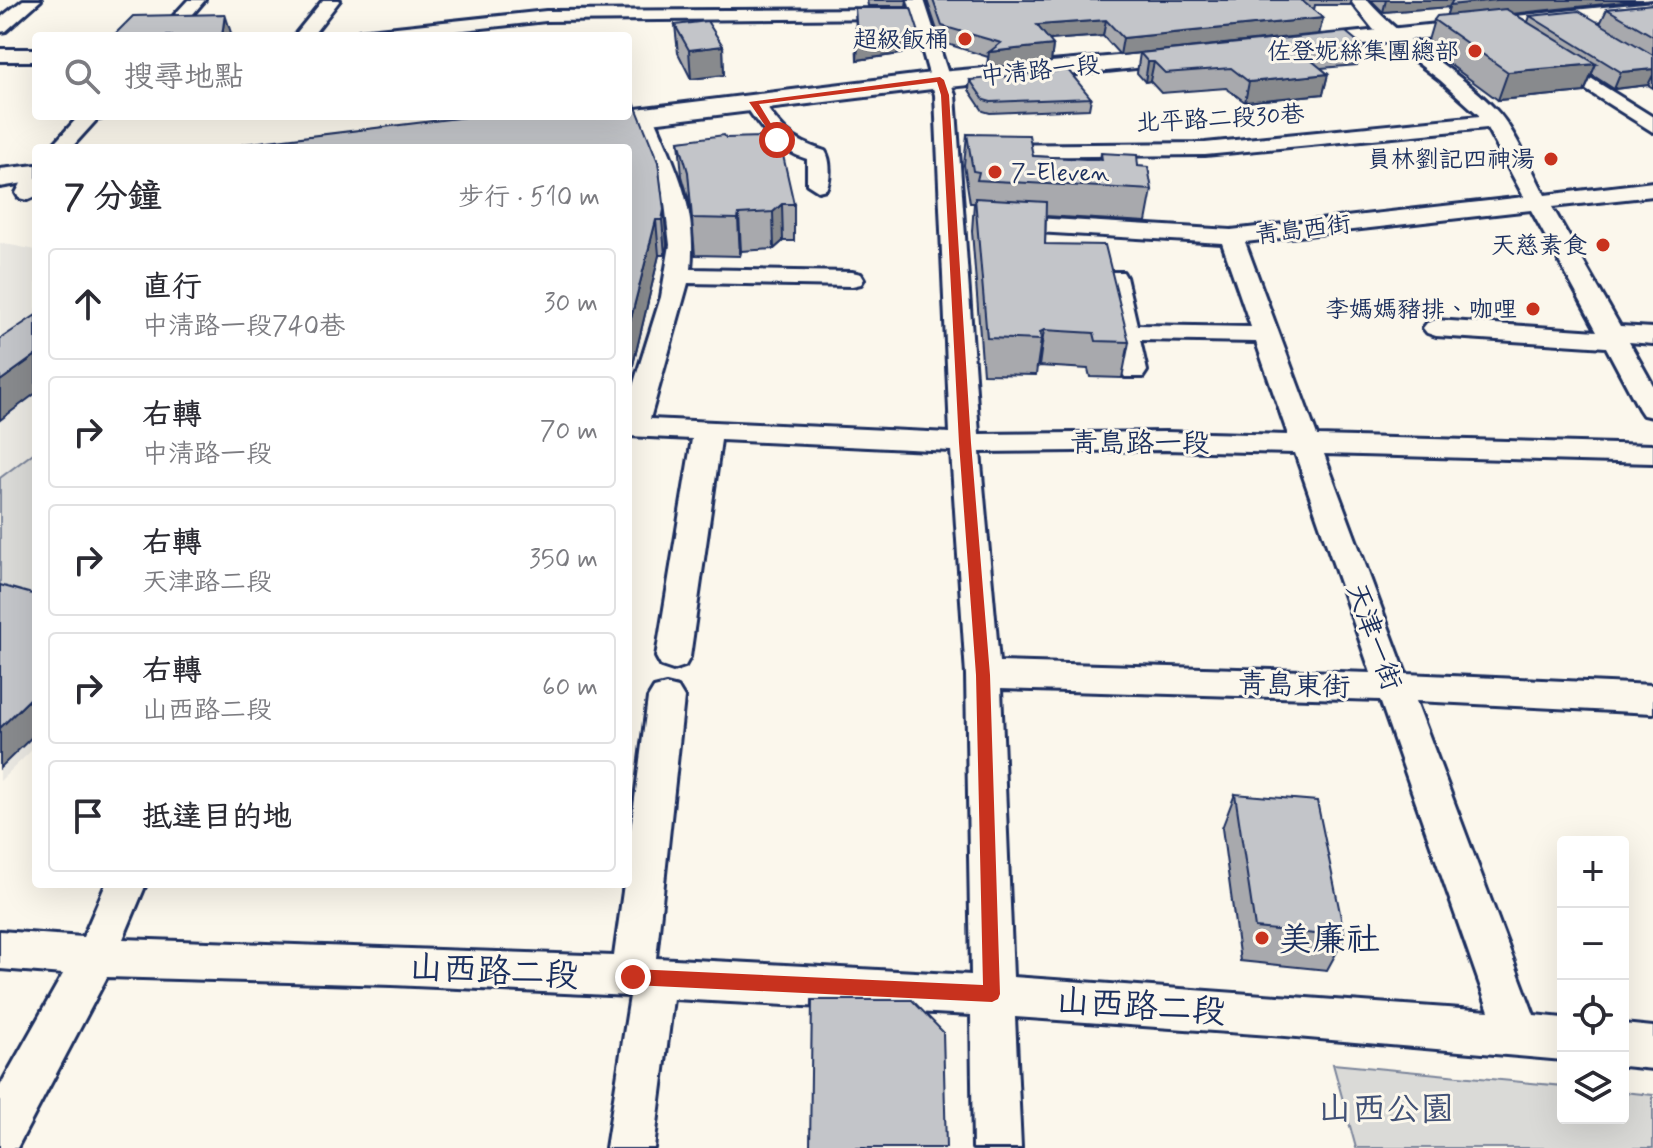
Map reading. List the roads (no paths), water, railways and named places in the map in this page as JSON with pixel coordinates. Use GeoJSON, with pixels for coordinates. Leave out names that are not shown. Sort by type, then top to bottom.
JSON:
{"type":"FeatureCollection","features":[{"type":"Feature","properties":{"kind":"main road"},"geometry":{"type":"LineString","coordinates":[[1387,30],[1630,0]]}},
{"type":"Feature","properties":{"kind":"main road"},"geometry":{"type":"LineString","coordinates":[[1278,40],[1653,9]]}},
{"type":"Feature","properties":{"kind":"main road","name":"中清路一段"},"geometry":{"type":"LineString","coordinates":[[636,110],[939,73],[1217,46]]}},
{"type":"Feature","properties":{"kind":"main road","name":"中清路一段"},"geometry":{"type":"LineString","coordinates":[[636,110],[753,102],[939,73]]}},
{"type":"Feature","properties":{"kind":"main road","name":"中清路一段"},"geometry":{"type":"LineString","coordinates":[[557,127],[590,120]]}},
{"type":"Feature","properties":{"kind":"main road"},"geometry":{"type":"LineString","coordinates":[[0,178],[27,186]]}},
{"type":"Feature","properties":{"kind":"street"},"geometry":{"type":"LineString","coordinates":[[0,27],[33,0]]}},
{"type":"Feature","properties":{"kind":"street"},"geometry":{"type":"LineString","coordinates":[[168,32],[197,0]]}},
{"type":"Feature","properties":{"kind":"street"},"geometry":{"type":"LineString","coordinates":[[306,32],[332,0]]}},
{"type":"Feature","properties":{"kind":"street"},"geometry":{"type":"LineString","coordinates":[[1358,0],[1387,30],[1447,76],[1495,121],[1653,409]]}},
{"type":"Feature","properties":{"kind":"street"},"geometry":{"type":"LineString","coordinates":[[386,32],[549,8],[918,7],[962,151],[952,220],[983,675],[997,1148]]}},
{"type":"Feature","properties":{"kind":"street"},"geometry":{"type":"LineString","coordinates":[[542,32],[549,8]]}},
{"type":"Feature","properties":{"kind":"street"},"geometry":{"type":"LineString","coordinates":[[1572,16],[1597,31]]}},
{"type":"Feature","properties":{"kind":"street"},"geometry":{"type":"LineString","coordinates":[[1495,23],[1653,126]]}},
{"type":"Feature","properties":{"kind":"street"},"geometry":{"type":"LineString","coordinates":[[0,55],[32,55]]}},
{"type":"Feature","properties":{"kind":"street"},"geometry":{"type":"LineString","coordinates":[[753,102],[777,140],[818,155],[818,184]]}},
{"type":"Feature","properties":{"kind":"street"},"geometry":{"type":"LineString","coordinates":[[632,424],[678,276],[681,221],[672,187],[636,110]]}},
{"type":"Feature","properties":{"kind":"street"},"geometry":{"type":"LineString","coordinates":[[64,144],[86,120]]}},
{"type":"Feature","properties":{"kind":"street","name":"北平路二段30巷"},"geometry":{"type":"LineString","coordinates":[[962,151],[1205,149],[1495,121]]}},
{"type":"Feature","properties":{"kind":"street","name":"青島西街"},"geometry":{"type":"LineString","coordinates":[[952,220],[1231,237],[1653,189]]}},
{"type":"Feature","properties":{"kind":"street","name":"天津一街"},"geometry":{"type":"LineString","coordinates":[[1231,237],[1519,1035]]}},
{"type":"Feature","properties":{"kind":"street"},"geometry":{"type":"LineString","coordinates":[[678,276],[852,279]]}},
{"type":"Feature","properties":{"kind":"street"},"geometry":{"type":"LineString","coordinates":[[1114,277],[1134,371]]}},
{"type":"Feature","properties":{"kind":"street"},"geometry":{"type":"LineString","coordinates":[[1436,328],[1653,336]]}},
{"type":"Feature","properties":{"kind":"street"},"geometry":{"type":"LineString","coordinates":[[1125,332],[1267,335]]}},
{"type":"Feature","properties":{"kind":"street","name":"青島路一段"},"geometry":{"type":"LineString","coordinates":[[632,427],[965,443],[1165,441],[1653,454]]}},
{"type":"Feature","properties":{"kind":"street"},"geometry":{"type":"LineString","coordinates":[[673,657],[708,429]]}},
{"type":"Feature","properties":{"kind":"street","name":"青島東街"},"geometry":{"type":"LineString","coordinates":[[983,675],[1394,687],[1653,699]]}},
{"type":"Feature","properties":{"kind":"street"},"geometry":{"type":"LineString","coordinates":[[630,1148],[666,698]]}},
{"type":"Feature","properties":{"kind":"street"},"geometry":{"type":"LineString","coordinates":[[0,1132],[94,959],[124,888]]}},
{"type":"Feature","properties":{"kind":"street","name":"山西路二段"},"geometry":{"type":"LineString","coordinates":[[0,950],[94,959],[375,965],[992,994],[1557,1038]]}},
{"type":"Feature","properties":{"kind":"street"},"geometry":{"type":"LineString","coordinates":[[1629,1046],[1653,1048]]}},
{"type":"Feature","properties":{"kind":"place","name":"超級飯桶"},"geometry":{"type":"Point","coordinates":[965,39]}},
{"type":"Feature","properties":{"kind":"place","name":"佐登妮絲集團總部"},"geometry":{"type":"Point","coordinates":[1475,51]}},
{"type":"Feature","properties":{"kind":"place","name":"員林劉記四神湯"},"geometry":{"type":"Point","coordinates":[1551,159]}},
{"type":"Feature","properties":{"kind":"place","name":"7-Eleven"},"geometry":{"type":"Point","coordinates":[995,172]}},
{"type":"Feature","properties":{"kind":"place","name":"天慈素食"},"geometry":{"type":"Point","coordinates":[1603,245]}},
{"type":"Feature","properties":{"kind":"place","name":"李媽媽豬排、咖哩"},"geometry":{"type":"Point","coordinates":[1533,309]}},
{"type":"Feature","properties":{"kind":"place","name":"美廉社"},"geometry":{"type":"Point","coordinates":[1262,938]}},
{"type":"Feature","properties":{"kind":"park label","name":"山西公園"},"geometry":{"type":"Point","coordinates":[1386,1108]}}]}
